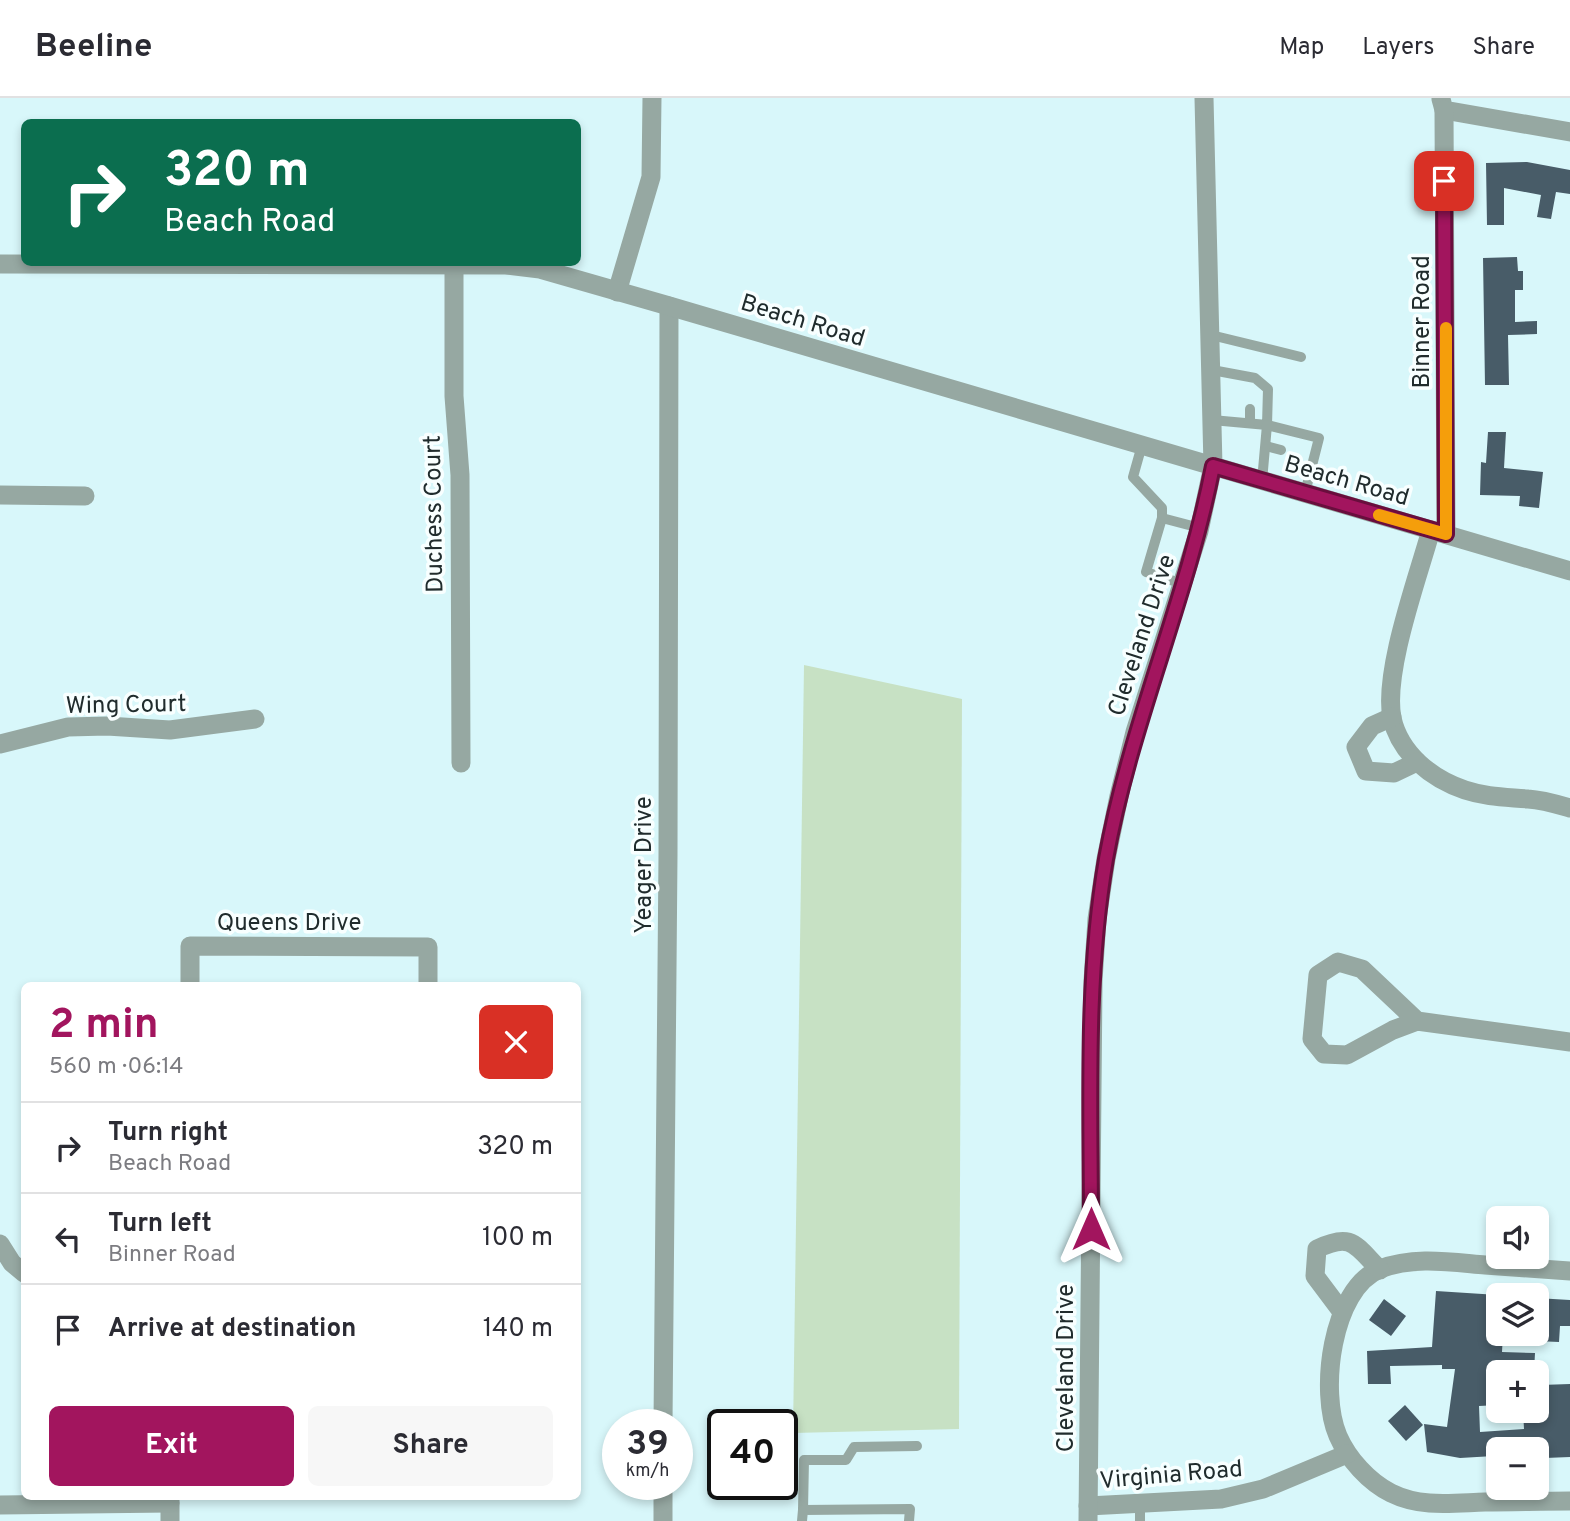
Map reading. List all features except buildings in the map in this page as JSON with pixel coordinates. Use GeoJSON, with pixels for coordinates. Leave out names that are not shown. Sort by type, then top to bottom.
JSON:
{"type":"FeatureCollection","features":[{"type":"Feature","properties":{"kind":"street"},"geometry":{"type":"LineString","coordinates":[[617,292],[651,177],[652,98]]}},
{"type":"Feature","properties":{"kind":"street","name":"Cleveland Drive"},"geometry":{"type":"LineString","coordinates":[[1088,1513],[1093,981],[1097,919],[1106,859],[1135,732],[1200,528],[1213,466],[1204,98]]}},
{"type":"Feature","properties":{"kind":"street"},"geometry":{"type":"LineString","coordinates":[[1442,104],[1570,132]]}},
{"type":"Feature","properties":{"kind":"street","name":"Binner Road"},"geometry":{"type":"LineString","coordinates":[[1392,717],[1392,675],[1438,532],[1442,104]]}},
{"type":"Feature","properties":{"kind":"street","name":"Beach Road"},"geometry":{"type":"LineString","coordinates":[[0,264],[21,264]]}},
{"type":"Feature","properties":{"kind":"street","name":"Duchess Court"},"geometry":{"type":"LineString","coordinates":[[454,266],[454,396],[460,475],[461,762]]}},
{"type":"Feature","properties":{"kind":"street","name":"Beach Road"},"geometry":{"type":"LineString","coordinates":[[525,266],[1570,571]]}},
{"type":"Feature","properties":{"kind":"street","name":"Yeager Drive"},"geometry":{"type":"LineString","coordinates":[[663,1409],[668,855],[668,306]]}},
{"type":"Feature","properties":{"kind":"street"},"geometry":{"type":"LineString","coordinates":[[0,495],[85,496]]}},
{"type":"Feature","properties":{"kind":"street"},"geometry":{"type":"LineString","coordinates":[[1417,762],[1394,772],[1366,771],[1356,747],[1372,726],[1392,717],[1400,739],[1417,762],[1446,783],[1500,798],[1530,799],[1570,808]]}},
{"type":"Feature","properties":{"kind":"street","name":"Wing Court"},"geometry":{"type":"LineString","coordinates":[[0,744],[68,727],[107,726],[170,730],[255,719]]}},
{"type":"Feature","properties":{"kind":"street","name":"Queens Drive"},"geometry":{"type":"LineString","coordinates":[[190,982],[190,946],[428,947],[428,982]]}},
{"type":"Feature","properties":{"kind":"street"},"geometry":{"type":"LineString","coordinates":[[1417,1021],[1362,969],[1338,962],[1318,975],[1312,1038],[1324,1054],[1347,1055],[1393,1030],[1417,1021],[1570,1042]]}},
{"type":"Feature","properties":{"kind":"street"},"geometry":{"type":"LineString","coordinates":[[1342,1312],[1315,1276],[1317,1248],[1336,1240],[1353,1243],[1380,1270]]}},
{"type":"Feature","properties":{"kind":"street"},"geometry":{"type":"LineString","coordinates":[[0,1244],[12,1267]]}},
{"type":"Feature","properties":{"kind":"street"},"geometry":{"type":"LineString","coordinates":[[1570,1271],[1434,1261],[1411,1262],[1380,1270],[1363,1279],[1351,1293],[1342,1312],[1336,1330],[1330,1387],[1335,1426],[1347,1454],[1381,1487],[1406,1500],[1423,1503],[1570,1501]]}},
{"type":"Feature","properties":{"kind":"street","name":"Virginia Road"},"geometry":{"type":"LineString","coordinates":[[1088,1513],[1140,1512],[1221,1499],[1273,1485],[1347,1454]]}},
{"type":"Feature","properties":{"kind":"street"},"geometry":{"type":"LineString","coordinates":[[663,1500],[663,1521]]}},
{"type":"Feature","properties":{"kind":"street"},"geometry":{"type":"LineString","coordinates":[[0,1505],[170,1507]]}},
{"type":"Feature","properties":{"kind":"lane"},"geometry":{"type":"LineString","coordinates":[[1211,334],[1301,357]]}},
{"type":"Feature","properties":{"kind":"lane"},"geometry":{"type":"LineString","coordinates":[[1212,370],[1249,382],[1255,378],[1268,389],[1262,481]]}},
{"type":"Feature","properties":{"kind":"lane"},"geometry":{"type":"LineString","coordinates":[[1250,410],[1250,424]]}},
{"type":"Feature","properties":{"kind":"lane"},"geometry":{"type":"LineString","coordinates":[[1212,420],[1267,425],[1320,438],[1305,493]]}},
{"type":"Feature","properties":{"kind":"lane"},"geometry":{"type":"LineString","coordinates":[[1142,445],[1133,477],[1162,508],[1162,518],[1146,572],[1183,584]]}},
{"type":"Feature","properties":{"kind":"lane"},"geometry":{"type":"LineString","coordinates":[[1266,446],[1281,450]]}},
{"type":"Feature","properties":{"kind":"lane"},"geometry":{"type":"LineString","coordinates":[[1302,456],[1314,460]]}},
{"type":"Feature","properties":{"kind":"lane"},"geometry":{"type":"LineString","coordinates":[[1162,518],[1200,528]]}},
{"type":"Feature","properties":{"kind":"lane"},"geometry":{"type":"LineString","coordinates":[[803,1521],[804,1460],[846,1460],[854,1447],[917,1446]]}},
{"type":"Feature","properties":{"kind":"lane"},"geometry":{"type":"LineString","coordinates":[[803,1510],[909,1509],[909,1521]]}},
{"type":"Feature","properties":{"kind":"green space"},"geometry":{"type":"Polygon","coordinates":[[[804,665],[962,699],[959,1429],[798,1433],[798,1409],[793,1409],[804,665]]]}},
{"type":"Feature","properties":{"kind":"slow traffic"},"geometry":{"type":"LineString","coordinates":[[1379,515],[1446,534],[1446,328]]}},
{"type":"Feature","properties":{"kind":"route"},"geometry":{"type":"LineString","coordinates":[[1091,1229],[1093,981],[1097,919],[1106,859],[1135,732],[1199,531],[1213,466],[1446,534],[1444,181]]}}]}
